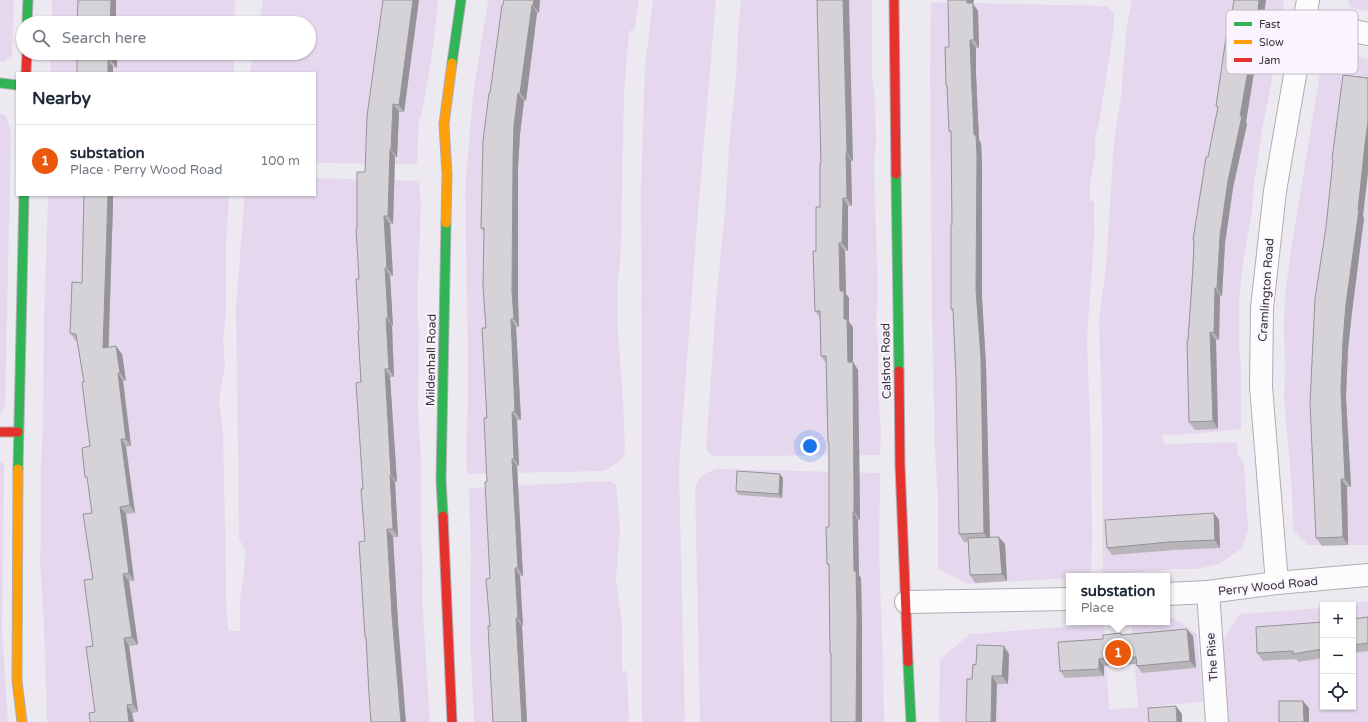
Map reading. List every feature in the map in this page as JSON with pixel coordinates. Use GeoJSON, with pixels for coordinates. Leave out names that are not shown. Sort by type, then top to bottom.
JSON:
{"type":"FeatureCollection","features":[{"type":"Feature","properties":{"kind":"main road"},"geometry":{"type":"LineString","coordinates":[[27,16],[28,0]]}},
{"type":"Feature","properties":{"kind":"main road","name":"Mildenhall Road"},"geometry":{"type":"LineString","coordinates":[[452,722],[441,480],[447,175],[444,124],[461,0]]}},
{"type":"Feature","properties":{"kind":"main road","name":"Calshot Road"},"geometry":{"type":"LineString","coordinates":[[894,0],[900,465],[911,722]]}},
{"type":"Feature","properties":{"kind":"main road"},"geometry":{"type":"LineString","coordinates":[[26,72],[27,60]]}},
{"type":"Feature","properties":{"kind":"main road"},"geometry":{"type":"LineString","coordinates":[[0,83],[16,85]]}},
{"type":"Feature","properties":{"kind":"main road"},"geometry":{"type":"LineString","coordinates":[[22,722],[17,681],[18,432],[24,196]]}},
{"type":"Feature","properties":{"kind":"main road"},"geometry":{"type":"LineString","coordinates":[[0,432],[18,432]]}},
{"type":"Feature","properties":{"kind":"street"},"geometry":{"type":"LineString","coordinates":[[1358,30],[1368,34]]}},
{"type":"Feature","properties":{"kind":"street","name":"Cramlington Road"},"geometry":{"type":"LineString","coordinates":[[1277,583],[1262,387],[1262,308],[1275,191],[1295,74]]}},
{"type":"Feature","properties":{"kind":"street","name":"Perry Wood Road"},"geometry":{"type":"LineString","coordinates":[[1170,594],[1208,592],[1277,583],[1368,575]]}},
{"type":"Feature","properties":{"kind":"street","name":"The Rise"},"geometry":{"type":"LineString","coordinates":[[1208,592],[1217,722]]}},
{"type":"Feature","properties":{"kind":"street"},"geometry":{"type":"LineString","coordinates":[[906,602],[1066,599]]}},
{"type":"Feature","properties":{"kind":"shaded area"},"geometry":{"type":"Polygon","coordinates":[[[0,0],[14,0],[12,55],[4,62],[0,62],[0,0]]]}},
{"type":"Feature","properties":{"kind":"shaded area"},"geometry":{"type":"Polygon","coordinates":[[[52,0],[235,0],[235,16],[52,16],[52,0]]]}},
{"type":"Feature","properties":{"kind":"shaded area"},"geometry":{"type":"Polygon","coordinates":[[[263,0],[438,0],[429,73],[421,117],[419,117],[417,164],[316,163],[316,72],[250,72],[252,60],[316,60],[316,16],[260,16],[263,0]]]}},
{"type":"Feature","properties":{"kind":"shaded area"},"geometry":{"type":"Polygon","coordinates":[[[488,0],[639,0],[634,31],[629,31],[624,92],[621,244],[617,284],[618,333],[625,451],[623,458],[605,471],[467,474],[466,448],[468,356],[465,191],[473,95],[488,0]]]}},
{"type":"Feature","properties":{"kind":"shaded area"},"geometry":{"type":"Polygon","coordinates":[[[653,0],[716,0],[698,212],[679,469],[685,722],[642,722],[641,184],[645,67],[653,0]]]}},
{"type":"Feature","properties":{"kind":"shaded area"},"geometry":{"type":"Polygon","coordinates":[[[741,0],[872,0],[872,77],[875,99],[876,143],[874,165],[878,296],[876,322],[881,433],[880,455],[712,456],[706,449],[716,303],[725,213],[741,0]]]}},
{"type":"Feature","properties":{"kind":"shaded area"},"geometry":{"type":"Polygon","coordinates":[[[1132,0],[1284,0],[1282,10],[1226,10],[1226,74],[1273,74],[1263,125],[1239,300],[1241,429],[1192,434],[1162,435],[1165,444],[1237,442],[1237,453],[1244,462],[1248,529],[1242,548],[1219,564],[1197,569],[1103,573],[1102,416],[1099,320],[1106,266],[1114,141],[1121,96],[1129,13],[1132,0]]]}},
{"type":"Feature","properties":{"kind":"shaded area"},"geometry":{"type":"Polygon","coordinates":[[[1347,0],[1368,0],[1368,11],[1352,8],[1347,0]]]}},
{"type":"Feature","properties":{"kind":"shaded area"},"geometry":{"type":"Polygon","coordinates":[[[931,2],[1107,6],[1114,13],[1114,26],[1100,118],[1095,139],[1095,158],[1090,183],[1090,201],[1094,201],[1095,226],[1087,338],[1091,449],[1091,573],[1066,573],[1066,578],[968,584],[938,569],[938,499],[935,451],[932,317],[930,73],[931,2]]]}},
{"type":"Feature","properties":{"kind":"shaded area"},"geometry":{"type":"Polygon","coordinates":[[[1358,57],[1368,59],[1368,545],[1308,545],[1293,530],[1292,491],[1284,398],[1285,296],[1291,250],[1320,74],[1358,74],[1358,57]]]}},
{"type":"Feature","properties":{"kind":"shaded area"},"geometry":{"type":"Polygon","coordinates":[[[51,60],[234,60],[234,72],[50,72],[51,60]]]}},
{"type":"Feature","properties":{"kind":"shaded area"},"geometry":{"type":"Polygon","coordinates":[[[0,114],[6,116],[11,132],[5,408],[0,413],[0,114]]]}},
{"type":"Feature","properties":{"kind":"shaded area"},"geometry":{"type":"Polygon","coordinates":[[[316,178],[419,181],[421,203],[417,307],[419,332],[418,409],[421,463],[421,541],[423,568],[422,597],[430,722],[47,722],[44,625],[40,562],[44,319],[48,196],[229,196],[226,243],[226,316],[223,337],[225,366],[219,400],[223,434],[228,631],[240,631],[240,600],[244,575],[245,549],[239,539],[236,308],[244,196],[316,196],[316,178]]]}},
{"type":"Feature","properties":{"kind":"shaded area"},"geometry":{"type":"Polygon","coordinates":[[[0,461],[4,464],[2,630],[8,722],[0,722],[0,461]]]}},
{"type":"Feature","properties":{"kind":"shaded area"},"geometry":{"type":"Polygon","coordinates":[[[718,469],[880,473],[879,552],[884,722],[700,722],[695,488],[699,480],[704,475],[710,471],[718,469]]]}},
{"type":"Feature","properties":{"kind":"shaded area"},"geometry":{"type":"Polygon","coordinates":[[[610,481],[616,485],[620,528],[616,579],[622,624],[622,671],[627,671],[629,722],[474,722],[470,633],[471,558],[469,488],[610,481]]]}},
{"type":"Feature","properties":{"kind":"shaded area"},"geometry":{"type":"Polygon","coordinates":[[[1368,601],[1368,722],[1228,722],[1223,639],[1240,614],[1320,608],[1320,710],[1356,710],[1356,603],[1368,601]]]}},
{"type":"Feature","properties":{"kind":"shaded area"},"geometry":{"type":"Polygon","coordinates":[[[1170,618],[1173,618],[1197,634],[1203,702],[1152,706],[1153,722],[939,722],[940,659],[970,634],[1104,625],[1109,710],[1138,707],[1131,625],[1170,625],[1170,618]]]}},
{"type":"Feature","properties":{"kind":"building"},"geometry":{"type":"Polygon","coordinates":[[[78,0],[111,0],[110,16],[77,16],[78,0]]]}},
{"type":"Feature","properties":{"kind":"building"},"geometry":{"type":"Polygon","coordinates":[[[383,0],[413,0],[399,105],[393,104],[388,216],[384,216],[388,318],[386,318],[389,369],[385,369],[393,529],[387,529],[392,615],[401,722],[371,722],[359,542],[365,541],[356,383],[361,382],[356,279],[359,279],[356,229],[357,172],[365,172],[367,116],[383,0]]]}},
{"type":"Feature","properties":{"kind":"building"},"geometry":{"type":"Polygon","coordinates":[[[504,0],[534,0],[532,5],[520,93],[518,93],[514,126],[513,161],[512,291],[514,319],[511,319],[515,412],[512,412],[514,459],[512,459],[518,568],[515,568],[518,618],[516,618],[522,722],[493,722],[488,626],[490,626],[486,579],[490,578],[485,482],[487,482],[484,418],[487,418],[482,328],[486,328],[483,286],[484,228],[481,228],[483,141],[502,5],[504,0]]]}},
{"type":"Feature","properties":{"kind":"building"},"geometry":{"type":"Polygon","coordinates":[[[817,0],[843,0],[847,198],[843,198],[842,243],[839,243],[840,291],[844,291],[844,319],[847,319],[848,362],[853,362],[853,512],[854,571],[856,571],[857,618],[856,722],[831,722],[829,564],[827,564],[826,527],[829,527],[829,443],[826,356],[821,356],[820,311],[815,311],[813,251],[816,251],[816,207],[820,207],[821,163],[817,0]]]}},
{"type":"Feature","properties":{"kind":"building"},"geometry":{"type":"Polygon","coordinates":[[[948,0],[967,0],[967,3],[973,3],[974,40],[970,40],[974,135],[976,135],[977,155],[976,290],[981,358],[984,533],[959,534],[956,379],[953,309],[951,309],[951,131],[949,131],[945,47],[949,47],[948,0]]]}},
{"type":"Feature","properties":{"kind":"building"},"geometry":{"type":"Polygon","coordinates":[[[1234,0],[1259,0],[1258,10],[1232,10],[1234,0]]]}},
{"type":"Feature","properties":{"kind":"building"},"geometry":{"type":"Polygon","coordinates":[[[1226,38],[1226,74],[1247,74],[1240,116],[1242,116],[1228,181],[1220,236],[1217,288],[1215,288],[1214,333],[1210,332],[1213,421],[1189,422],[1187,340],[1193,268],[1193,240],[1206,157],[1208,157],[1218,107],[1216,106],[1226,38]]]}},
{"type":"Feature","properties":{"kind":"building"},"geometry":{"type":"Polygon","coordinates":[[[77,60],[108,60],[108,72],[77,72],[77,60]]]}},
{"type":"Feature","properties":{"kind":"building"},"geometry":{"type":"Polygon","coordinates":[[[1343,75],[1368,78],[1368,121],[1343,341],[1341,390],[1345,479],[1341,479],[1343,537],[1316,538],[1310,403],[1315,299],[1326,227],[1332,159],[1343,75]]]}},
{"type":"Feature","properties":{"kind":"building"},"geometry":{"type":"Polygon","coordinates":[[[84,196],[108,196],[103,348],[116,346],[126,439],[121,439],[130,505],[120,507],[129,573],[123,574],[132,637],[124,638],[133,704],[127,705],[129,722],[90,722],[89,713],[95,712],[86,647],[93,646],[84,580],[93,579],[83,514],[92,513],[87,477],[85,477],[82,448],[90,446],[82,382],[84,382],[76,334],[70,333],[72,282],[82,283],[84,196]]]}},
{"type":"Feature","properties":{"kind":"building"},"geometry":{"type":"Polygon","coordinates":[[[737,471],[780,474],[779,494],[736,491],[737,471]]]}},
{"type":"Feature","properties":{"kind":"building"},"geometry":{"type":"Polygon","coordinates":[[[1214,513],[1215,540],[1169,542],[1107,548],[1105,520],[1214,513]]]}},
{"type":"Feature","properties":{"kind":"building"},"geometry":{"type":"Polygon","coordinates":[[[999,537],[1002,574],[970,575],[968,538],[999,537]]]}},
{"type":"Feature","properties":{"kind":"building"},"geometry":{"type":"Polygon","coordinates":[[[1368,617],[1368,643],[1356,645],[1356,619],[1368,617]]]}},
{"type":"Feature","properties":{"kind":"building"},"geometry":{"type":"Polygon","coordinates":[[[1320,622],[1320,650],[1293,654],[1293,651],[1257,653],[1256,627],[1320,622]]]}},
{"type":"Feature","properties":{"kind":"building"},"geometry":{"type":"Polygon","coordinates":[[[1187,629],[1190,661],[1137,666],[1136,657],[1099,659],[1099,669],[1060,671],[1058,642],[1103,639],[1103,635],[1121,633],[1121,635],[1187,629]]]}},
{"type":"Feature","properties":{"kind":"building"},"geometry":{"type":"Polygon","coordinates":[[[977,645],[1004,646],[1002,676],[992,676],[991,722],[966,722],[967,679],[972,679],[973,664],[976,665],[977,645]]]}},
{"type":"Feature","properties":{"kind":"building"},"geometry":{"type":"Polygon","coordinates":[[[1279,701],[1303,701],[1304,722],[1279,722],[1279,701]]]}},
{"type":"Feature","properties":{"kind":"building"},"geometry":{"type":"Polygon","coordinates":[[[1176,706],[1177,722],[1149,722],[1148,708],[1176,706]]]}},
{"type":"Feature","properties":{"kind":"traffic: fast"},"geometry":{"type":"LineString","coordinates":[[27,16],[28,0]]}},
{"type":"Feature","properties":{"kind":"traffic: fast"},"geometry":{"type":"LineString","coordinates":[[452,63],[461,0]]}},
{"type":"Feature","properties":{"kind":"traffic: fast"},"geometry":{"type":"LineString","coordinates":[[0,83],[16,85]]}},
{"type":"Feature","properties":{"kind":"traffic: fast"},"geometry":{"type":"LineString","coordinates":[[896,174],[899,371]]}},
{"type":"Feature","properties":{"kind":"traffic: fast"},"geometry":{"type":"LineString","coordinates":[[18,469],[24,196]]}},
{"type":"Feature","properties":{"kind":"traffic: fast"},"geometry":{"type":"LineString","coordinates":[[443,516],[441,480],[446,223]]}},
{"type":"Feature","properties":{"kind":"traffic: fast"},"geometry":{"type":"LineString","coordinates":[[908,662],[911,722]]}},
{"type":"Feature","properties":{"kind":"traffic: slow"},"geometry":{"type":"LineString","coordinates":[[446,223],[447,175],[444,124],[452,63]]}},
{"type":"Feature","properties":{"kind":"traffic: slow"},"geometry":{"type":"LineString","coordinates":[[18,469],[17,681],[22,722]]}},
{"type":"Feature","properties":{"kind":"traffic: jam"},"geometry":{"type":"LineString","coordinates":[[894,0],[896,174]]}},
{"type":"Feature","properties":{"kind":"traffic: jam"},"geometry":{"type":"LineString","coordinates":[[26,72],[27,60]]}},
{"type":"Feature","properties":{"kind":"traffic: jam"},"geometry":{"type":"LineString","coordinates":[[899,371],[900,465],[908,662]]}},
{"type":"Feature","properties":{"kind":"traffic: jam"},"geometry":{"type":"LineString","coordinates":[[0,432],[18,432]]}},
{"type":"Feature","properties":{"kind":"traffic: jam"},"geometry":{"type":"LineString","coordinates":[[443,516],[452,722]]}},
{"type":"Feature","properties":{"kind":"place","name":"substation"},"geometry":{"type":"Point","coordinates":[1118,653]}}]}
